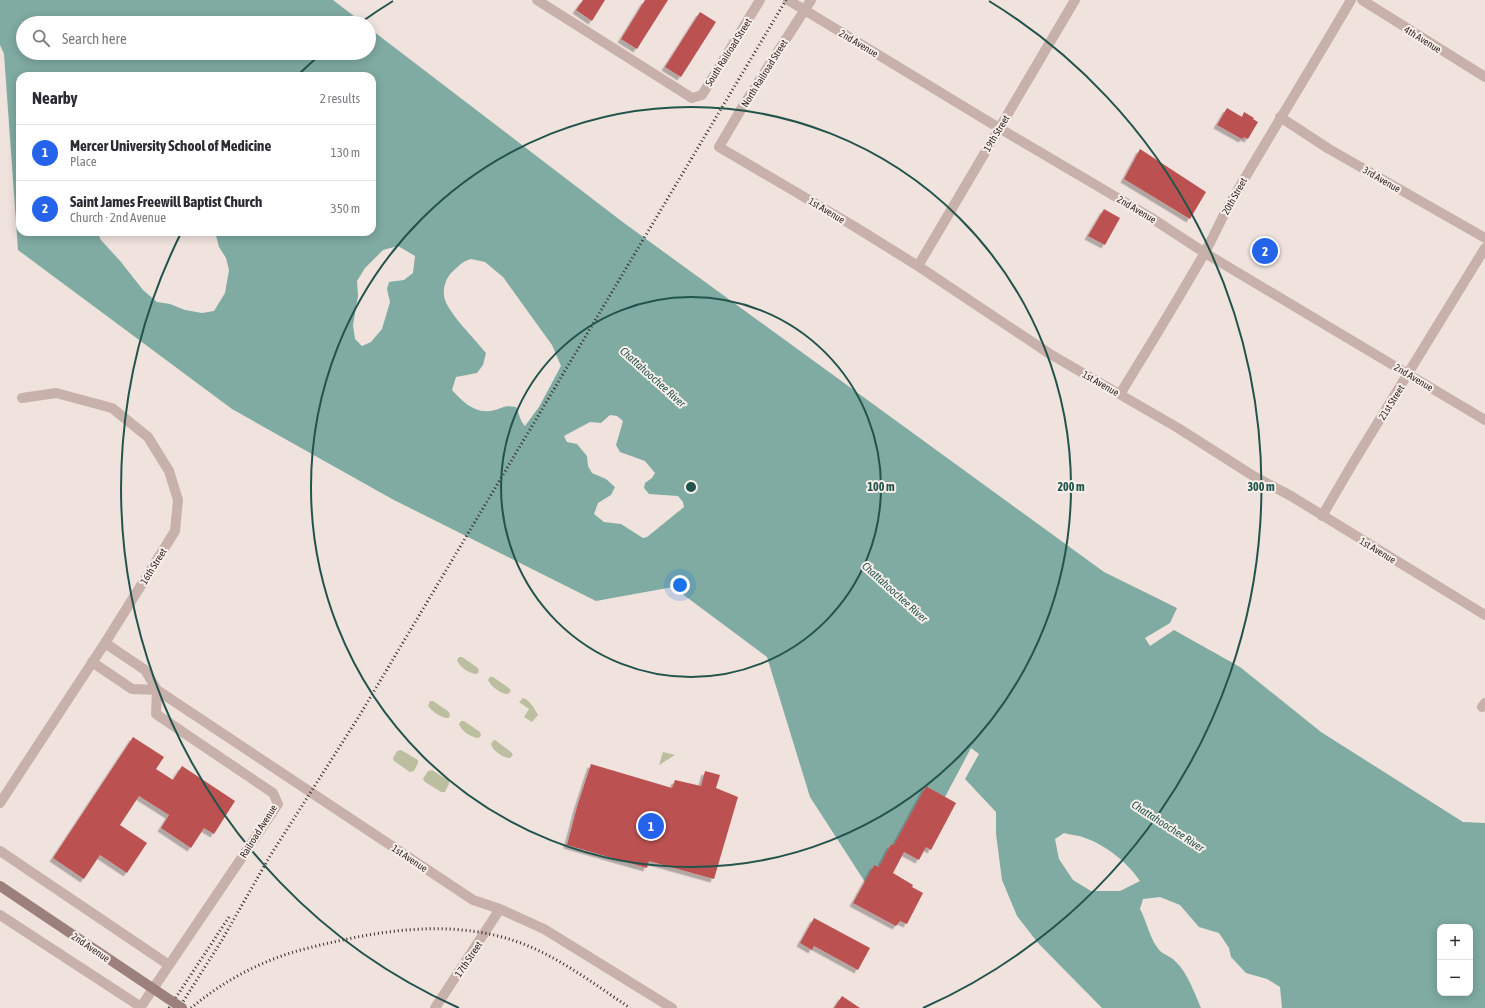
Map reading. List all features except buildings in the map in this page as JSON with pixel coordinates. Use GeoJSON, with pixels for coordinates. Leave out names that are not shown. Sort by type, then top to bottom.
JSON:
{"type":"FeatureCollection","features":[{"type":"Feature","properties":{"kind":"main road","name":"2nd Avenue"},"geometry":{"type":"LineString","coordinates":[[0,886],[182,1008]]}},
{"type":"Feature","properties":{"kind":"street","name":"South Railroad Street"},"geometry":{"type":"LineString","coordinates":[[537,0],[692,98],[702,95],[760,0]]}},
{"type":"Feature","properties":{"kind":"street","name":"2nd Avenue"},"geometry":{"type":"LineString","coordinates":[[788,0],[1150,217],[1205,253],[1485,420]]}},
{"type":"Feature","properties":{"kind":"street","name":"North Railroad Street"},"geometry":{"type":"LineString","coordinates":[[719,147],[776,53],[811,0]]}},
{"type":"Feature","properties":{"kind":"street","name":"19th Street"},"geometry":{"type":"LineString","coordinates":[[918,266],[1075,0]]}},
{"type":"Feature","properties":{"kind":"street","name":"20th Street"},"geometry":{"type":"LineString","coordinates":[[1120,394],[1205,253],[1230,202],[1351,0]]}},
{"type":"Feature","properties":{"kind":"street","name":"4th Avenue"},"geometry":{"type":"LineString","coordinates":[[1362,0],[1485,76]]}},
{"type":"Feature","properties":{"kind":"street","name":"3rd Avenue"},"geometry":{"type":"LineString","coordinates":[[1280,117],[1361,168],[1485,238]]}},
{"type":"Feature","properties":{"kind":"street","name":"1st Avenue"},"geometry":{"type":"LineString","coordinates":[[719,147],[918,266],[1050,354],[1217,452],[1255,477],[1485,615]]}},
{"type":"Feature","properties":{"kind":"street","name":"21st Street"},"geometry":{"type":"LineString","coordinates":[[1322,516],[1485,248]]}},
{"type":"Feature","properties":{"kind":"street","name":"16th Street"},"geometry":{"type":"LineString","coordinates":[[0,803],[175,531],[178,500],[169,471],[148,437],[112,408],[56,393],[22,398]]}},
{"type":"Feature","properties":{"kind":"street","name":"1st Avenue"},"geometry":{"type":"LineString","coordinates":[[104,642],[146,670],[157,690],[474,900],[500,909],[544,929],[672,1008]]}},
{"type":"Feature","properties":{"kind":"street"},"geometry":{"type":"LineString","coordinates":[[92,662],[132,689],[157,690]]}},
{"type":"Feature","properties":{"kind":"street","name":"Railroad Avenue"},"geometry":{"type":"LineString","coordinates":[[157,690],[156,714],[273,793],[278,804],[169,965]]}},
{"type":"Feature","properties":{"kind":"street"},"geometry":{"type":"LineString","coordinates":[[0,851],[169,965],[140,1008],[0,915]]}},
{"type":"Feature","properties":{"kind":"street","name":"17th Street"},"geometry":{"type":"LineString","coordinates":[[435,1008],[500,909]]}},
{"type":"Feature","properties":{"kind":"green space"},"geometry":{"type":"Polygon","coordinates":[[[459,657],[462,657],[478,668],[479,671],[477,674],[471,673],[462,668],[457,660],[459,657]]]}},
{"type":"Feature","properties":{"kind":"green space"},"geometry":{"type":"Polygon","coordinates":[[[490,677],[493,677],[511,691],[508,694],[502,693],[496,689],[488,680],[490,677]]]}},
{"type":"Feature","properties":{"kind":"green space"},"geometry":{"type":"Polygon","coordinates":[[[523,698],[530,702],[538,715],[532,722],[524,717],[529,709],[519,702],[523,698]]]}},
{"type":"Feature","properties":{"kind":"green space"},"geometry":{"type":"Polygon","coordinates":[[[430,701],[433,701],[449,712],[450,716],[445,718],[440,716],[428,706],[430,701]]]}},
{"type":"Feature","properties":{"kind":"green space"},"geometry":{"type":"Polygon","coordinates":[[[461,721],[464,721],[480,732],[481,735],[479,738],[473,737],[464,732],[459,724],[461,721]]]}},
{"type":"Feature","properties":{"kind":"green space"},"geometry":{"type":"Polygon","coordinates":[[[495,740],[511,752],[513,755],[510,758],[501,755],[493,749],[491,744],[495,740]]]}},
{"type":"Feature","properties":{"kind":"green space"},"geometry":{"type":"Polygon","coordinates":[[[401,750],[418,760],[414,771],[410,772],[394,761],[393,758],[397,751],[401,750]]]}},
{"type":"Feature","properties":{"kind":"green space"},"geometry":{"type":"Polygon","coordinates":[[[663,752],[675,755],[659,765],[663,752]]]}},
{"type":"Feature","properties":{"kind":"green space"},"geometry":{"type":"Polygon","coordinates":[[[432,770],[449,781],[445,792],[441,792],[425,782],[423,779],[428,771],[432,770]]]}},
{"type":"Feature","properties":{"kind":"water","name":"Chattahoochee River"},"geometry":{"type":"Polygon","coordinates":[[[0,0],[333,0],[354,16],[16,16],[16,60],[376,60],[376,33],[624,223],[1104,572],[1177,608],[1170,623],[1145,638],[1150,646],[1174,630],[1240,667],[1321,732],[1463,822],[1485,823],[1485,1008],[1282,1008],[1280,987],[1267,979],[1246,973],[1231,957],[1229,948],[1219,933],[1199,927],[1180,905],[1160,897],[1143,899],[1140,909],[1157,947],[1160,951],[1173,959],[1184,971],[1201,1008],[1102,1008],[1038,943],[1017,916],[1002,880],[996,834],[996,812],[965,779],[979,754],[971,748],[945,797],[926,786],[894,845],[891,844],[879,867],[874,865],[865,882],[810,797],[767,657],[673,587],[596,601],[392,499],[232,409],[18,250],[17,236],[99,236],[143,290],[157,302],[202,313],[214,311],[225,293],[229,270],[226,258],[219,247],[216,236],[376,236],[376,72],[16,72],[16,222],[4,54],[0,45],[0,0]],[[398,246],[383,250],[365,268],[357,281],[358,296],[353,325],[355,339],[362,346],[371,342],[382,329],[390,302],[387,289],[389,282],[404,280],[413,273],[415,256],[398,246]],[[471,259],[465,261],[451,273],[444,286],[444,296],[446,302],[455,317],[486,353],[483,365],[477,373],[456,377],[452,390],[471,407],[482,411],[495,410],[507,406],[516,407],[525,426],[539,407],[561,366],[552,345],[503,277],[485,262],[471,259]],[[610,415],[601,423],[590,422],[564,436],[567,442],[577,444],[587,456],[588,466],[592,473],[606,479],[615,487],[611,495],[598,503],[594,514],[604,522],[621,524],[643,538],[647,537],[684,507],[683,502],[678,496],[649,494],[644,488],[645,483],[652,478],[655,473],[645,461],[620,452],[616,445],[623,421],[617,416],[610,415]],[[1064,833],[1055,839],[1059,859],[1073,880],[1091,891],[1120,891],[1140,881],[1123,861],[1101,845],[1080,836],[1064,833]]]}},
{"type":"Feature","properties":{"kind":"railway"},"geometry":{"type":"LineString","coordinates":[[179,1008],[222,940],[270,856],[358,718],[786,0]]}},
{"type":"Feature","properties":{"kind":"railway"},"geometry":{"type":"LineString","coordinates":[[169,1008],[229,917]]}},
{"type":"Feature","properties":{"kind":"railway"},"geometry":{"type":"LineString","coordinates":[[191,1008],[219,987],[240,975],[261,964],[288,954],[362,936],[386,932],[433,929],[457,929],[480,932],[503,937],[526,945],[553,958],[630,1008]]}},
{"type":"Feature","properties":{"kind":"place","name":"Saint James Freewill Baptist Church"},"geometry":{"type":"Point","coordinates":[1265,251]}},
{"type":"Feature","properties":{"kind":"place","name":"Mercer University School of Medicine"},"geometry":{"type":"Point","coordinates":[651,826]}}]}
